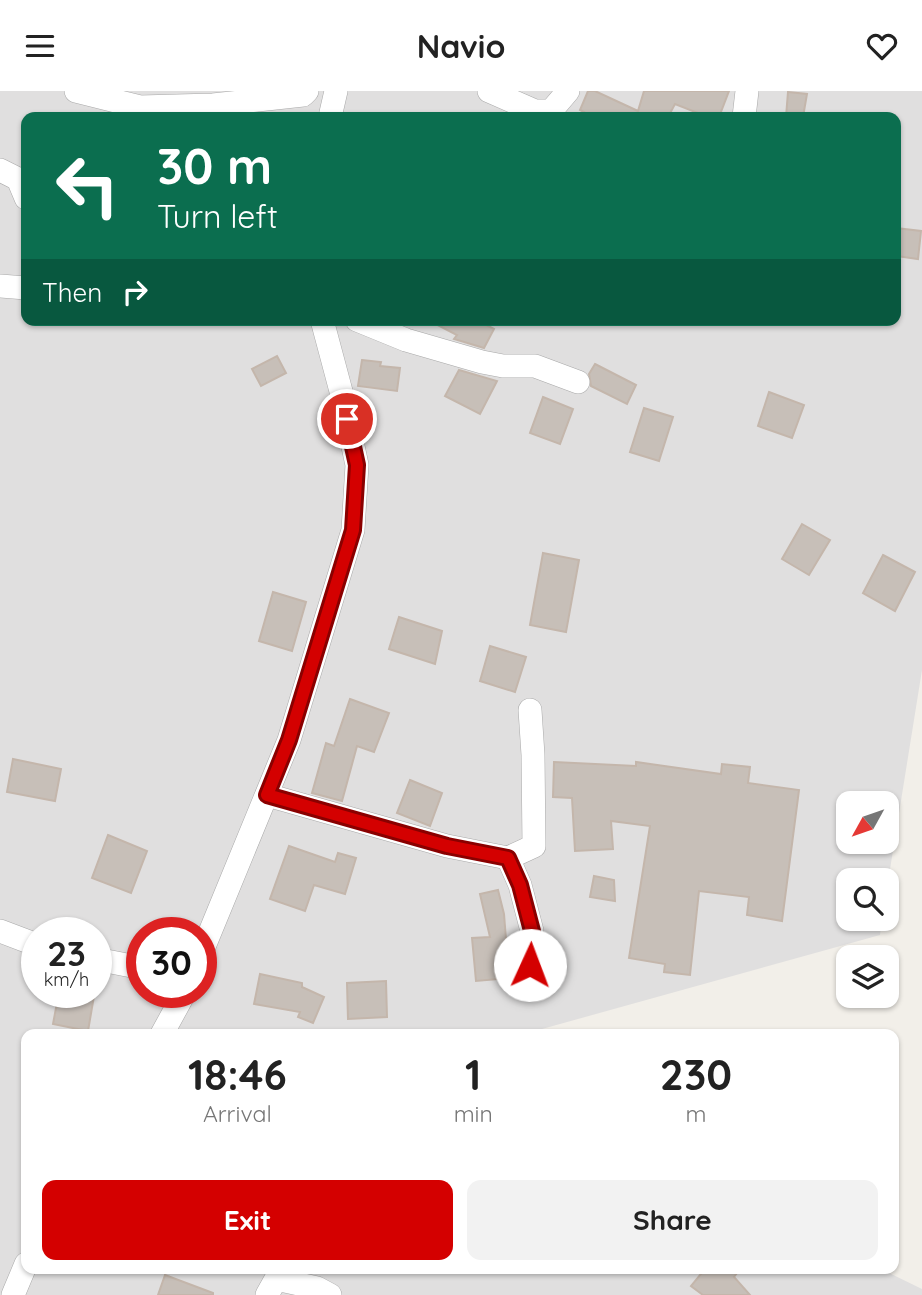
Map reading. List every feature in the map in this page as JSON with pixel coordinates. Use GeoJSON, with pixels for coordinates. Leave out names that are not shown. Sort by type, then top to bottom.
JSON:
{"type":"FeatureCollection","features":[{"type":"Feature","properties":{"kind":"street"},"geometry":{"type":"LineString","coordinates":[[76,91],[140,107],[213,105],[303,95],[307,91]]}},
{"type":"Feature","properties":{"kind":"street"},"geometry":{"type":"LineString","coordinates":[[331,112],[336,91]]}},
{"type":"Feature","properties":{"kind":"street"},"geometry":{"type":"LineString","coordinates":[[489,91],[540,112]]}},
{"type":"Feature","properties":{"kind":"street"},"geometry":{"type":"LineString","coordinates":[[552,112],[568,91]]}},
{"type":"Feature","properties":{"kind":"street"},"geometry":{"type":"LineString","coordinates":[[745,112],[747,91]]}},
{"type":"Feature","properties":{"kind":"street"},"geometry":{"type":"LineString","coordinates":[[0,170],[18,180],[21,187]]}},
{"type":"Feature","properties":{"kind":"street"},"geometry":{"type":"LineString","coordinates":[[0,286],[21,288]]}},
{"type":"Feature","properties":{"kind":"street"},"geometry":{"type":"LineString","coordinates":[[216,917],[289,740],[353,530],[357,465],[324,326]]}},
{"type":"Feature","properties":{"kind":"street"},"geometry":{"type":"LineString","coordinates":[[373,326],[482,362],[503,366],[536,366],[578,382]]}},
{"type":"Feature","properties":{"kind":"street"},"geometry":{"type":"LineString","coordinates":[[267,795],[447,846],[508,858],[534,846],[530,710]]}},
{"type":"Feature","properties":{"kind":"street"},"geometry":{"type":"LineString","coordinates":[[508,858],[520,885],[532,931],[530,965]]}},
{"type":"Feature","properties":{"kind":"street"},"geometry":{"type":"LineString","coordinates":[[0,931],[21,939]]}},
{"type":"Feature","properties":{"kind":"street"},"geometry":{"type":"LineString","coordinates":[[165,1029],[176,1008]]}},
{"type":"Feature","properties":{"kind":"street"},"geometry":{"type":"LineString","coordinates":[[13,1295],[22,1274]]}},
{"type":"Feature","properties":{"kind":"street"},"geometry":{"type":"LineString","coordinates":[[267,1295],[276,1279],[317,1288],[330,1295]]}},
{"type":"Feature","properties":{"kind":"shaded area"},"geometry":{"type":"Polygon","coordinates":[[[0,91],[922,91],[922,670],[900,807],[900,791],[836,791],[836,854],[892,854],[890,868],[836,868],[836,931],[880,931],[880,935],[836,945],[836,947],[542,1029],[21,1029],[21,1274],[891,1274],[922,1289],[922,1295],[0,1295],[0,91]]]}},
{"type":"Feature","properties":{"kind":"building"},"geometry":{"type":"Polygon","coordinates":[[[588,91],[595,91],[638,111],[644,91],[729,91],[721,112],[695,112],[675,104],[671,112],[580,110],[588,91]]]}},
{"type":"Feature","properties":{"kind":"building"},"geometry":{"type":"Polygon","coordinates":[[[788,92],[807,94],[804,112],[786,112],[788,92]]]}},
{"type":"Feature","properties":{"kind":"building"},"geometry":{"type":"Polygon","coordinates":[[[901,229],[921,231],[918,259],[901,257],[901,229]]]}},
{"type":"Feature","properties":{"kind":"building"},"geometry":{"type":"Polygon","coordinates":[[[440,326],[488,326],[494,329],[484,348],[454,339],[457,335],[440,326]]]}},
{"type":"Feature","properties":{"kind":"building"},"geometry":{"type":"Polygon","coordinates":[[[277,356],[286,373],[261,386],[252,369],[277,356]]]}},
{"type":"Feature","properties":{"kind":"building"},"geometry":{"type":"Polygon","coordinates":[[[362,360],[381,362],[380,366],[400,368],[397,391],[358,386],[362,360]]]}},
{"type":"Feature","properties":{"kind":"building"},"geometry":{"type":"Polygon","coordinates":[[[595,364],[636,385],[627,404],[591,386],[589,374],[595,364]]]}},
{"type":"Feature","properties":{"kind":"building"},"geometry":{"type":"Polygon","coordinates":[[[459,370],[497,381],[480,414],[445,396],[459,370]]]}},
{"type":"Feature","properties":{"kind":"building"},"geometry":{"type":"Polygon","coordinates":[[[769,392],[804,405],[792,438],[758,426],[769,392]]]}},
{"type":"Feature","properties":{"kind":"building"},"geometry":{"type":"Polygon","coordinates":[[[543,397],[573,409],[560,444],[530,433],[543,397]]]}},
{"type":"Feature","properties":{"kind":"building"},"geometry":{"type":"Polygon","coordinates":[[[644,408],[673,417],[659,461],[630,452],[644,408]]]}},
{"type":"Feature","properties":{"kind":"building"},"geometry":{"type":"Polygon","coordinates":[[[802,524],[830,540],[809,575],[782,559],[802,524]]]}},
{"type":"Feature","properties":{"kind":"building"},"geometry":{"type":"Polygon","coordinates":[[[543,553],[579,560],[566,632],[530,625],[543,553]]]}},
{"type":"Feature","properties":{"kind":"building"},"geometry":{"type":"Polygon","coordinates":[[[883,555],[915,572],[895,611],[863,593],[883,555]]]}},
{"type":"Feature","properties":{"kind":"building"},"geometry":{"type":"Polygon","coordinates":[[[273,592],[306,602],[292,651],[259,641],[273,592]]]}},
{"type":"Feature","properties":{"kind":"building"},"geometry":{"type":"Polygon","coordinates":[[[399,617],[442,631],[435,664],[389,649],[399,617]]]}},
{"type":"Feature","properties":{"kind":"building"},"geometry":{"type":"Polygon","coordinates":[[[490,646],[526,657],[515,692],[480,681],[490,646]]]}},
{"type":"Feature","properties":{"kind":"building"},"geometry":{"type":"Polygon","coordinates":[[[350,699],[389,713],[374,752],[357,746],[342,801],[312,793],[326,743],[334,746],[350,699]]]}},
{"type":"Feature","properties":{"kind":"building"},"geometry":{"type":"Polygon","coordinates":[[[13,759],[61,769],[55,801],[7,792],[13,759]]]}},
{"type":"Feature","properties":{"kind":"building"},"geometry":{"type":"Polygon","coordinates":[[[554,762],[636,766],[636,762],[721,774],[722,764],[750,767],[748,783],[799,790],[782,921],[747,915],[749,897],[699,891],[690,975],[664,972],[665,964],[629,958],[650,826],[611,821],[613,849],[575,851],[572,798],[553,797],[554,762]]]}},
{"type":"Feature","properties":{"kind":"building"},"geometry":{"type":"Polygon","coordinates":[[[410,780],[442,793],[430,826],[397,813],[410,780]]]}},
{"type":"Feature","properties":{"kind":"building"},"geometry":{"type":"Polygon","coordinates":[[[108,835],[147,851],[131,893],[92,878],[108,835]]]}},
{"type":"Feature","properties":{"kind":"building"},"geometry":{"type":"Polygon","coordinates":[[[289,846],[335,862],[338,853],[356,858],[345,894],[314,885],[305,911],[270,899],[289,846]]]}},
{"type":"Feature","properties":{"kind":"building"},"geometry":{"type":"Polygon","coordinates":[[[594,876],[614,880],[615,901],[590,897],[594,876]]]}},
{"type":"Feature","properties":{"kind":"building"},"geometry":{"type":"Polygon","coordinates":[[[498,890],[504,914],[509,978],[476,981],[472,938],[490,937],[480,894],[498,890]]]}},
{"type":"Feature","properties":{"kind":"building"},"geometry":{"type":"Polygon","coordinates":[[[260,974],[302,983],[302,987],[324,997],[313,1023],[298,1017],[300,1012],[254,1004],[260,974]]]}},
{"type":"Feature","properties":{"kind":"building"},"geometry":{"type":"Polygon","coordinates":[[[386,981],[387,1017],[348,1019],[347,983],[386,981]]]}},
{"type":"Feature","properties":{"kind":"building"},"geometry":{"type":"Polygon","coordinates":[[[56,1008],[92,1008],[88,1029],[53,1024],[56,1008]]]}},
{"type":"Feature","properties":{"kind":"building"},"geometry":{"type":"Polygon","coordinates":[[[701,1274],[736,1274],[734,1277],[750,1295],[703,1295],[691,1286],[701,1274]]]}},
{"type":"Feature","properties":{"kind":"building"},"geometry":{"type":"Polygon","coordinates":[[[165,1275],[213,1293],[213,1295],[158,1295],[165,1275]]]}},
{"type":"Feature","properties":{"kind":"route"},"geometry":{"type":"LineString","coordinates":[[347,419],[357,465],[353,530],[289,740],[267,795],[447,846],[508,858],[520,885],[532,931],[530,965]]}}]}
